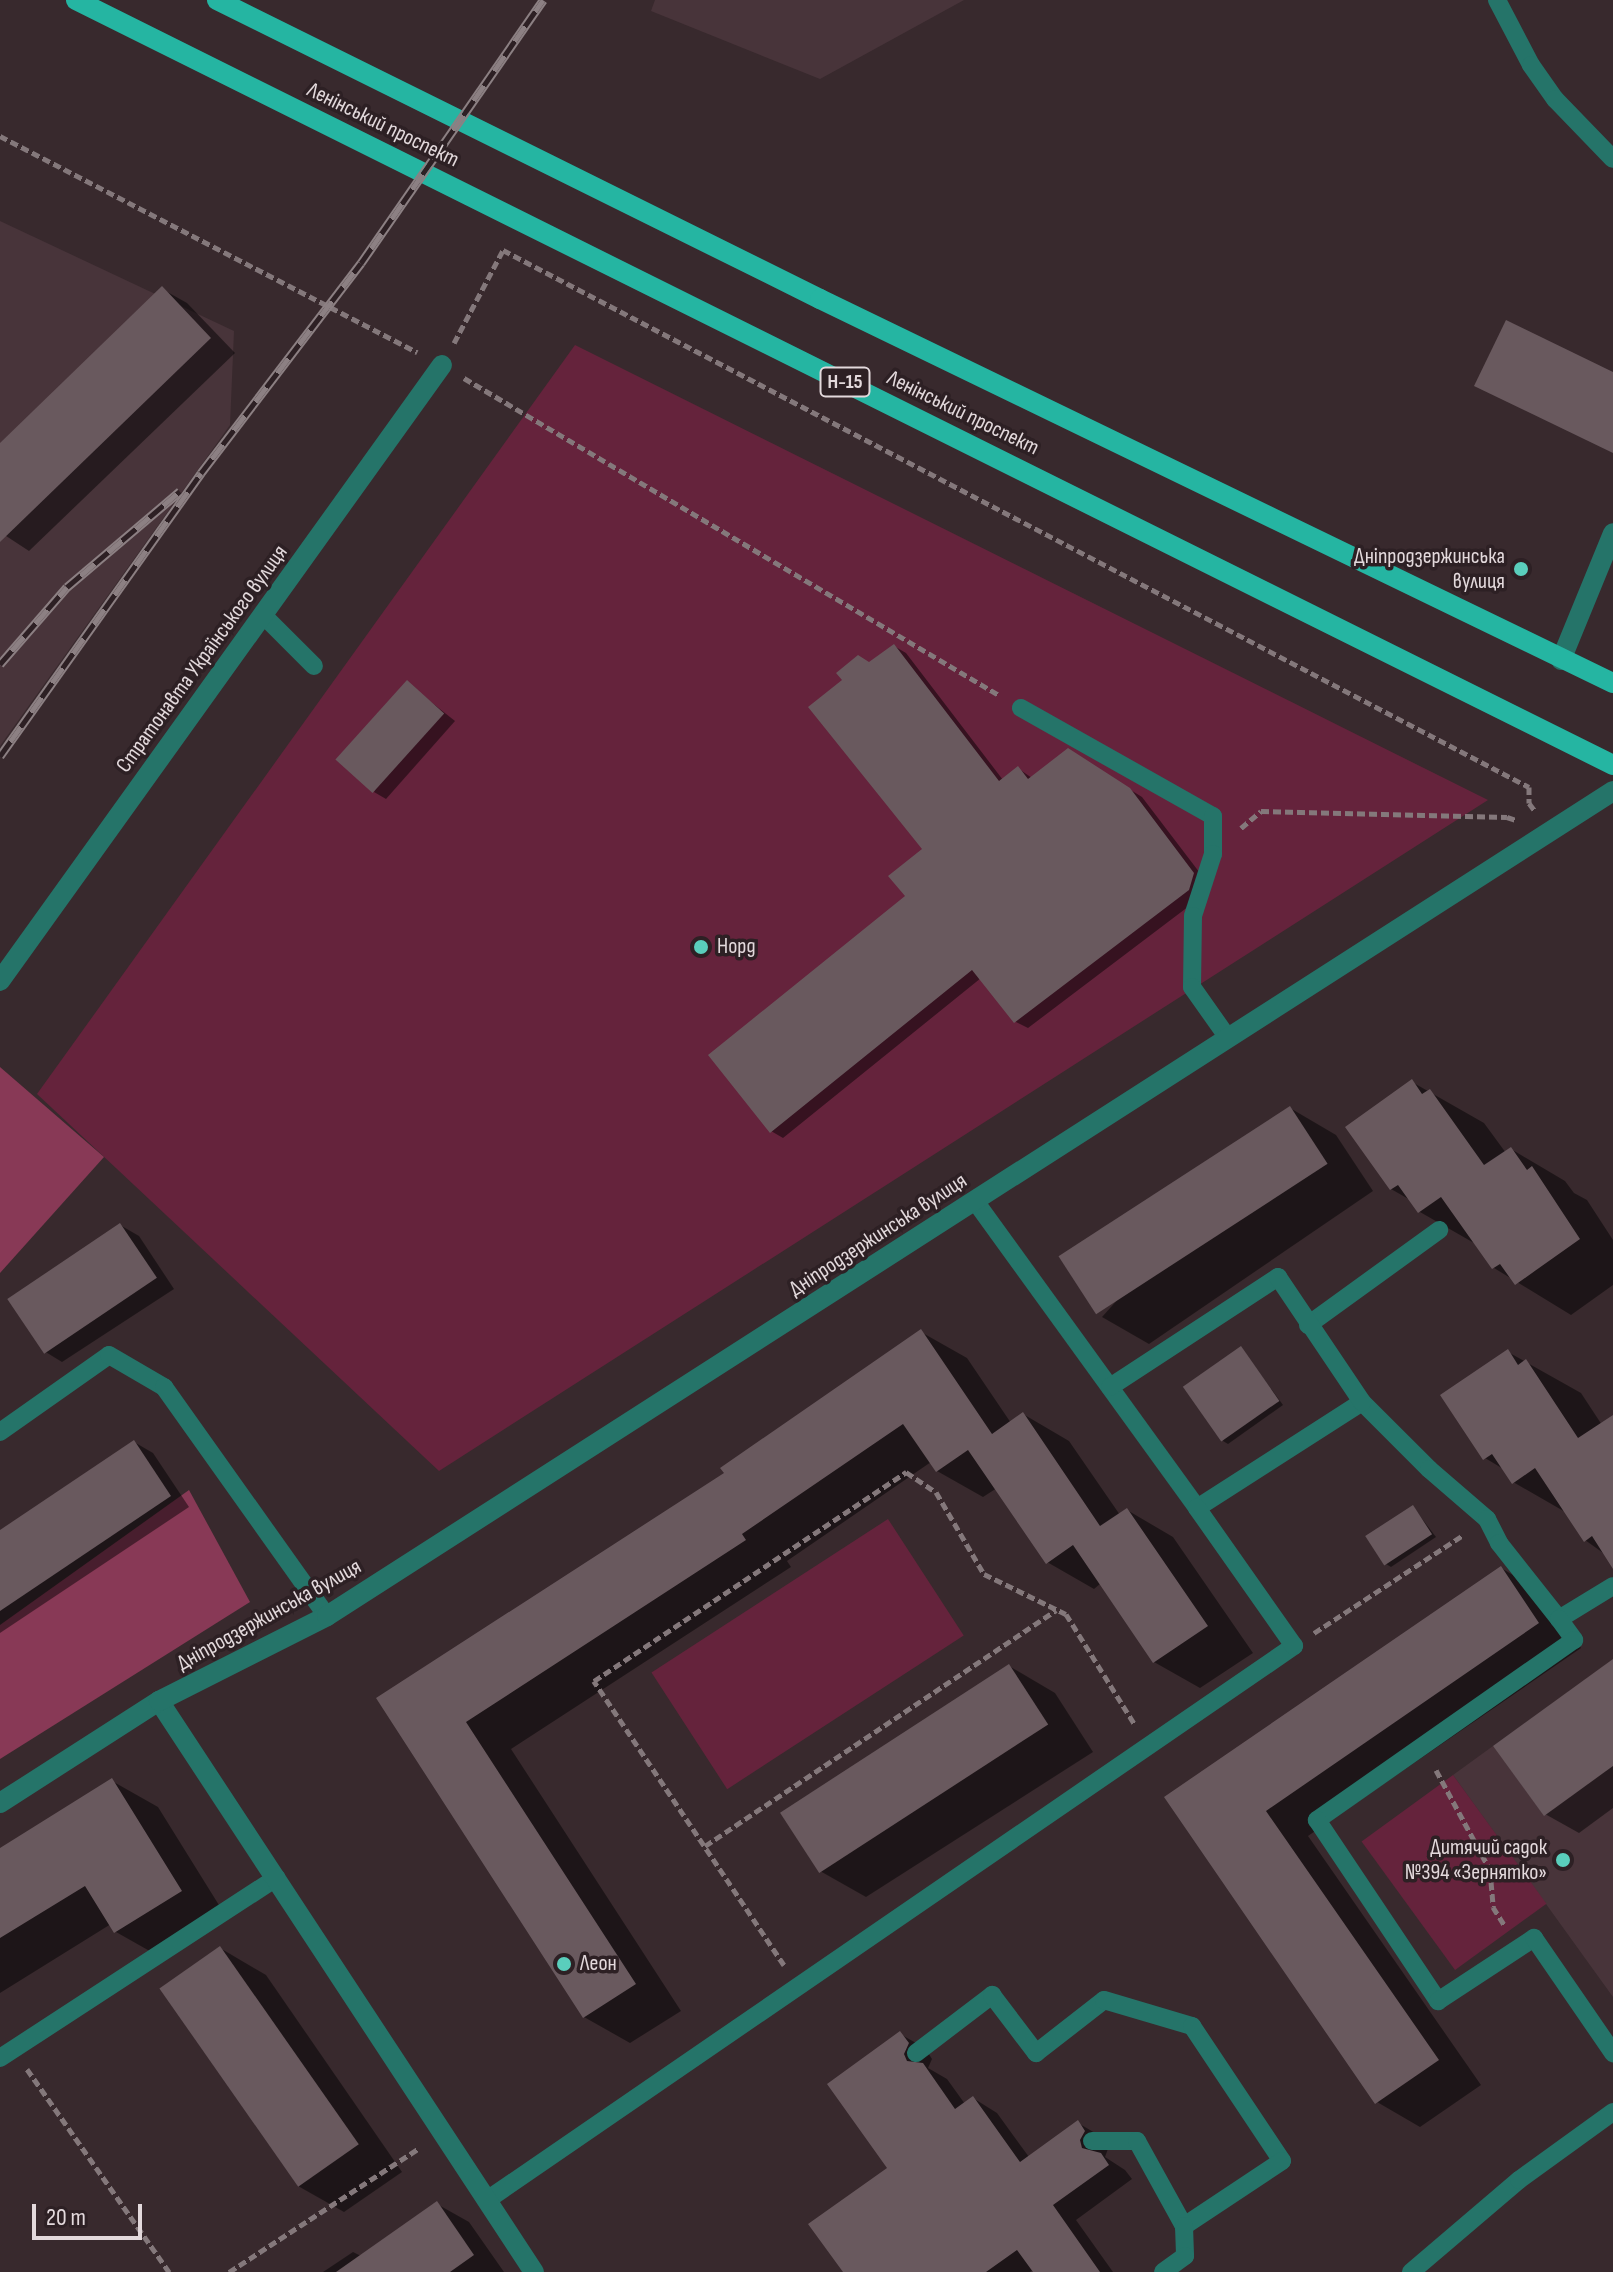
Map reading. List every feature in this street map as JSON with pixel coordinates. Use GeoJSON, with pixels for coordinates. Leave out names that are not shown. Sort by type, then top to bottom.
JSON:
{"type":"FeatureCollection","features":[{"type":"Feature","properties":{"kind":"main road","name":"Ленінський проспект"},"geometry":{"type":"LineString","coordinates":[[76,0],[1613,765]]}},
{"type":"Feature","properties":{"kind":"main road","name":"Ленінський проспект"},"geometry":{"type":"LineString","coordinates":[[217,0],[1613,683]]}},
{"type":"Feature","properties":{"kind":"street","name":"Стратонавта Українського вулиця"},"geometry":{"type":"LineString","coordinates":[[0,981],[442,365]]}},
{"type":"Feature","properties":{"kind":"street"},"geometry":{"type":"LineString","coordinates":[[1561,660],[1612,541]]}},
{"type":"Feature","properties":{"kind":"street","name":"Дніпродзержинська вулиця"},"geometry":{"type":"LineString","coordinates":[[0,1803],[159,1701],[327,1616],[1613,791]]}},
{"type":"Feature","properties":{"kind":"street"},"geometry":{"type":"LineString","coordinates":[[159,1701],[487,2200],[529,2270]]}},
{"type":"Feature","properties":{"kind":"lane"},"geometry":{"type":"LineString","coordinates":[[1497,0],[1531,65],[1555,99],[1613,159]]}},
{"type":"Feature","properties":{"kind":"lane"},"geometry":{"type":"LineString","coordinates":[[263,615],[314,666]]}},
{"type":"Feature","properties":{"kind":"lane"},"geometry":{"type":"LineString","coordinates":[[1021,708],[1213,816],[1213,854],[1193,916],[1192,987],[1228,1038]]}},
{"type":"Feature","properties":{"kind":"lane"},"geometry":{"type":"LineString","coordinates":[[487,2200],[1294,1646],[975,1201]]}},
{"type":"Feature","properties":{"kind":"lane"},"geometry":{"type":"LineString","coordinates":[[1308,1325],[1439,1230]]}},
{"type":"Feature","properties":{"kind":"lane"},"geometry":{"type":"LineString","coordinates":[[1110,1387],[1278,1277],[1362,1402],[1429,1469],[1487,1519],[1499,1543],[1574,1640],[1317,1820],[1438,2001],[1534,1938],[1613,2053]]}},
{"type":"Feature","properties":{"kind":"lane"},"geometry":{"type":"LineString","coordinates":[[0,1432],[109,1355],[164,1387],[327,1616]]}},
{"type":"Feature","properties":{"kind":"lane"},"geometry":{"type":"LineString","coordinates":[[1197,1508],[1362,1402]]}},
{"type":"Feature","properties":{"kind":"lane"},"geometry":{"type":"LineString","coordinates":[[1559,1619],[1613,1586]]}},
{"type":"Feature","properties":{"kind":"lane"},"geometry":{"type":"LineString","coordinates":[[6,2054],[276,1878]]}},
{"type":"Feature","properties":{"kind":"lane"},"geometry":{"type":"LineString","coordinates":[[916,2053],[992,1995],[1036,2053],[1104,2000],[1192,2026],[1282,2161],[1184,2226]]}},
{"type":"Feature","properties":{"kind":"lane"},"geometry":{"type":"LineString","coordinates":[[1420,2269],[1519,2180],[1613,2112]]}},
{"type":"Feature","properties":{"kind":"lane"},"geometry":{"type":"LineString","coordinates":[[1092,2141],[1137,2141],[1184,2226],[1185,2256],[1163,2272]]}},
{"type":"Feature","properties":{"kind":"path"},"geometry":{"type":"LineString","coordinates":[[0,136],[442,365],[1021,708]]}},
{"type":"Feature","properties":{"kind":"path"},"geometry":{"type":"LineString","coordinates":[[442,365],[503,250],[1529,787],[1529,803],[1548,832]]}},
{"type":"Feature","properties":{"kind":"path"},"geometry":{"type":"LineString","coordinates":[[1213,854],[1261,811],[1507,817],[1548,832]]}},
{"type":"Feature","properties":{"kind":"path"},"geometry":{"type":"LineString","coordinates":[[799,1986],[594,1681],[607,1672],[906,1472],[936,1492],[984,1574],[1066,1614],[1148,1747]]}},
{"type":"Feature","properties":{"kind":"path"},"geometry":{"type":"LineString","coordinates":[[1294,1646],[1487,1519]]}},
{"type":"Feature","properties":{"kind":"path"},"geometry":{"type":"LineString","coordinates":[[705,1846],[1057,1610]]}},
{"type":"Feature","properties":{"kind":"path"},"geometry":{"type":"LineString","coordinates":[[1425,1747],[1490,1870],[1493,1907],[1519,1947]]}},
{"type":"Feature","properties":{"kind":"path"},"geometry":{"type":"LineString","coordinates":[[6,2054],[169,2272]]}},
{"type":"Feature","properties":{"kind":"path"},"geometry":{"type":"LineString","coordinates":[[229,2272],[443,2133]]}},
{"type":"Feature","properties":{"kind":"shaded area"},"geometry":{"type":"Polygon","coordinates":[[[655,0],[964,0],[820,79],[651,11],[655,0]]]}},
{"type":"Feature","properties":{"kind":"shaded area"},"geometry":{"type":"Polygon","coordinates":[[[0,221],[234,331],[230,425],[0,746],[0,221]]]}},
{"type":"Feature","properties":{"kind":"shaded area","name":"Норд"},"geometry":{"type":"Polygon","coordinates":[[[575,345],[1488,800],[439,1471],[37,1094],[575,345]]]}},
{"type":"Feature","properties":{"kind":"shaded area"},"geometry":{"type":"Polygon","coordinates":[[[0,1067],[104,1157],[0,1273],[0,1067]]]}},
{"type":"Feature","properties":{"kind":"shaded area"},"geometry":{"type":"Polygon","coordinates":[[[189,1490],[250,1602],[0,1759],[0,1625],[189,1490]]]}},
{"type":"Feature","properties":{"kind":"shaded area"},"geometry":{"type":"Polygon","coordinates":[[[888,1519],[964,1636],[727,1789],[651,1673],[888,1519]]]}},
{"type":"Feature","properties":{"kind":"shaded area","name":"Дитячий садок №394 «Зернятко»"},"geometry":{"type":"Polygon","coordinates":[[[1493,1746],[1544,1815],[1613,1766],[1613,1997],[1453,1775],[1493,1746]]]}},
{"type":"Feature","properties":{"kind":"shaded area"},"geometry":{"type":"Polygon","coordinates":[[[1453,1775],[1546,1904],[1455,1970],[1362,1841],[1453,1775]]]}},
{"type":"Feature","properties":{"kind":"building"},"geometry":{"type":"Polygon","coordinates":[[[162,286],[211,338],[0,542],[0,443],[162,286]]]}},
{"type":"Feature","properties":{"kind":"building"},"geometry":{"type":"Polygon","coordinates":[[[1506,320],[1613,372],[1613,453],[1474,386],[1506,320]]]}},
{"type":"Feature","properties":{"kind":"building"},"geometry":{"type":"Polygon","coordinates":[[[894,644],[999,781],[1018,766],[1028,779],[1068,748],[1130,788],[1194,873],[1189,890],[1014,1023],[972,970],[770,1133],[708,1055],[905,896],[888,876],[922,849],[808,707],[842,680],[836,673],[858,655],[869,662],[894,644]]]}},
{"type":"Feature","properties":{"kind":"building"},"geometry":{"type":"Polygon","coordinates":[[[407,680],[444,713],[373,793],[335,760],[407,680]]]}},
{"type":"Feature","properties":{"kind":"building"},"geometry":{"type":"Polygon","coordinates":[[[1412,1079],[1422,1094],[1430,1089],[1484,1165],[1511,1147],[1527,1170],[1532,1166],[1580,1239],[1515,1285],[1500,1264],[1492,1269],[1441,1197],[1418,1213],[1398,1185],[1390,1190],[1345,1127],[1412,1079]]]}},
{"type":"Feature","properties":{"kind":"building"},"geometry":{"type":"Polygon","coordinates":[[[1290,1106],[1328,1164],[1096,1314],[1059,1256],[1290,1106]]]}},
{"type":"Feature","properties":{"kind":"building"},"geometry":{"type":"Polygon","coordinates":[[[120,1223],[157,1278],[44,1354],[7,1299],[120,1223]]]}},
{"type":"Feature","properties":{"kind":"building"},"geometry":{"type":"Polygon","coordinates":[[[921,1329],[992,1434],[1023,1412],[1100,1526],[1127,1508],[1208,1626],[1153,1663],[1073,1545],[1046,1564],[968,1450],[936,1472],[903,1424],[742,1534],[746,1540],[466,1722],[636,1984],[583,2018],[376,1698],[724,1473],[720,1468],[921,1329]]]}},
{"type":"Feature","properties":{"kind":"building"},"geometry":{"type":"Polygon","coordinates":[[[1241,1346],[1279,1401],[1221,1442],[1183,1387],[1241,1346]]]}},
{"type":"Feature","properties":{"kind":"building"},"geometry":{"type":"Polygon","coordinates":[[[1508,1349],[1518,1365],[1526,1359],[1578,1438],[1613,1415],[1613,1569],[1592,1536],[1584,1542],[1535,1468],[1512,1484],[1492,1454],[1483,1460],[1440,1395],[1508,1349]]]}},
{"type":"Feature","properties":{"kind":"building"},"geometry":{"type":"Polygon","coordinates":[[[134,1440],[171,1496],[0,1611],[0,1530],[134,1440]]]}},
{"type":"Feature","properties":{"kind":"building"},"geometry":{"type":"Polygon","coordinates":[[[1413,1505],[1432,1534],[1384,1565],[1365,1536],[1413,1505]]]}},
{"type":"Feature","properties":{"kind":"building"},"geometry":{"type":"Polygon","coordinates":[[[1501,1566],[1539,1623],[1266,1811],[1439,2060],[1375,2104],[1164,1797],[1501,1566]]]}},
{"type":"Feature","properties":{"kind":"building"},"geometry":{"type":"Polygon","coordinates":[[[1613,1659],[1613,1766],[1544,1816],[1493,1746],[1613,1659]]]}},
{"type":"Feature","properties":{"kind":"building"},"geometry":{"type":"Polygon","coordinates":[[[1009,1664],[1048,1724],[819,1873],[780,1813],[1009,1664]]]}},
{"type":"Feature","properties":{"kind":"building"},"geometry":{"type":"Polygon","coordinates":[[[112,1778],[182,1891],[114,1933],[85,1886],[0,1938],[0,1848],[112,1778]]]}},
{"type":"Feature","properties":{"kind":"building"},"geometry":{"type":"Polygon","coordinates":[[[220,1946],[359,2144],[298,2187],[159,1988],[220,1946]]]}},
{"type":"Feature","properties":{"kind":"building"},"geometry":{"type":"Polygon","coordinates":[[[900,2031],[909,2043],[904,2054],[907,2061],[923,2063],[955,2109],[973,2096],[1020,2162],[1078,2120],[1085,2131],[1080,2140],[1082,2148],[1101,2153],[1109,2165],[1053,2205],[1100,2272],[1033,2272],[1017,2250],[986,2272],[843,2272],[808,2224],[887,2168],[827,2084],[900,2031]]]}},
{"type":"Feature","properties":{"kind":"building"},"geometry":{"type":"Polygon","coordinates":[[[437,2201],[474,2255],[450,2272],[336,2272],[437,2201]]]}},
{"type":"Feature","properties":{"kind":"railway"},"geometry":{"type":"LineString","coordinates":[[0,756],[201,473],[361,263],[543,0]]}},
{"type":"Feature","properties":{"kind":"railway"},"geometry":{"type":"LineString","coordinates":[[0,664],[67,587],[180,491]]}},
{"type":"Feature","properties":{"kind":"place","name":"Дніпродзержинська вулиця"},"geometry":{"type":"Point","coordinates":[1521,569]}},
{"type":"Feature","properties":{"kind":"place","name":"Норд"},"geometry":{"type":"Point","coordinates":[701,947]}},
{"type":"Feature","properties":{"kind":"place","name":"Дитячий садок №394 «Зернятко»"},"geometry":{"type":"Point","coordinates":[1563,1860]}},
{"type":"Feature","properties":{"kind":"place","name":"Леон"},"geometry":{"type":"Point","coordinates":[564,1964]}}]}
